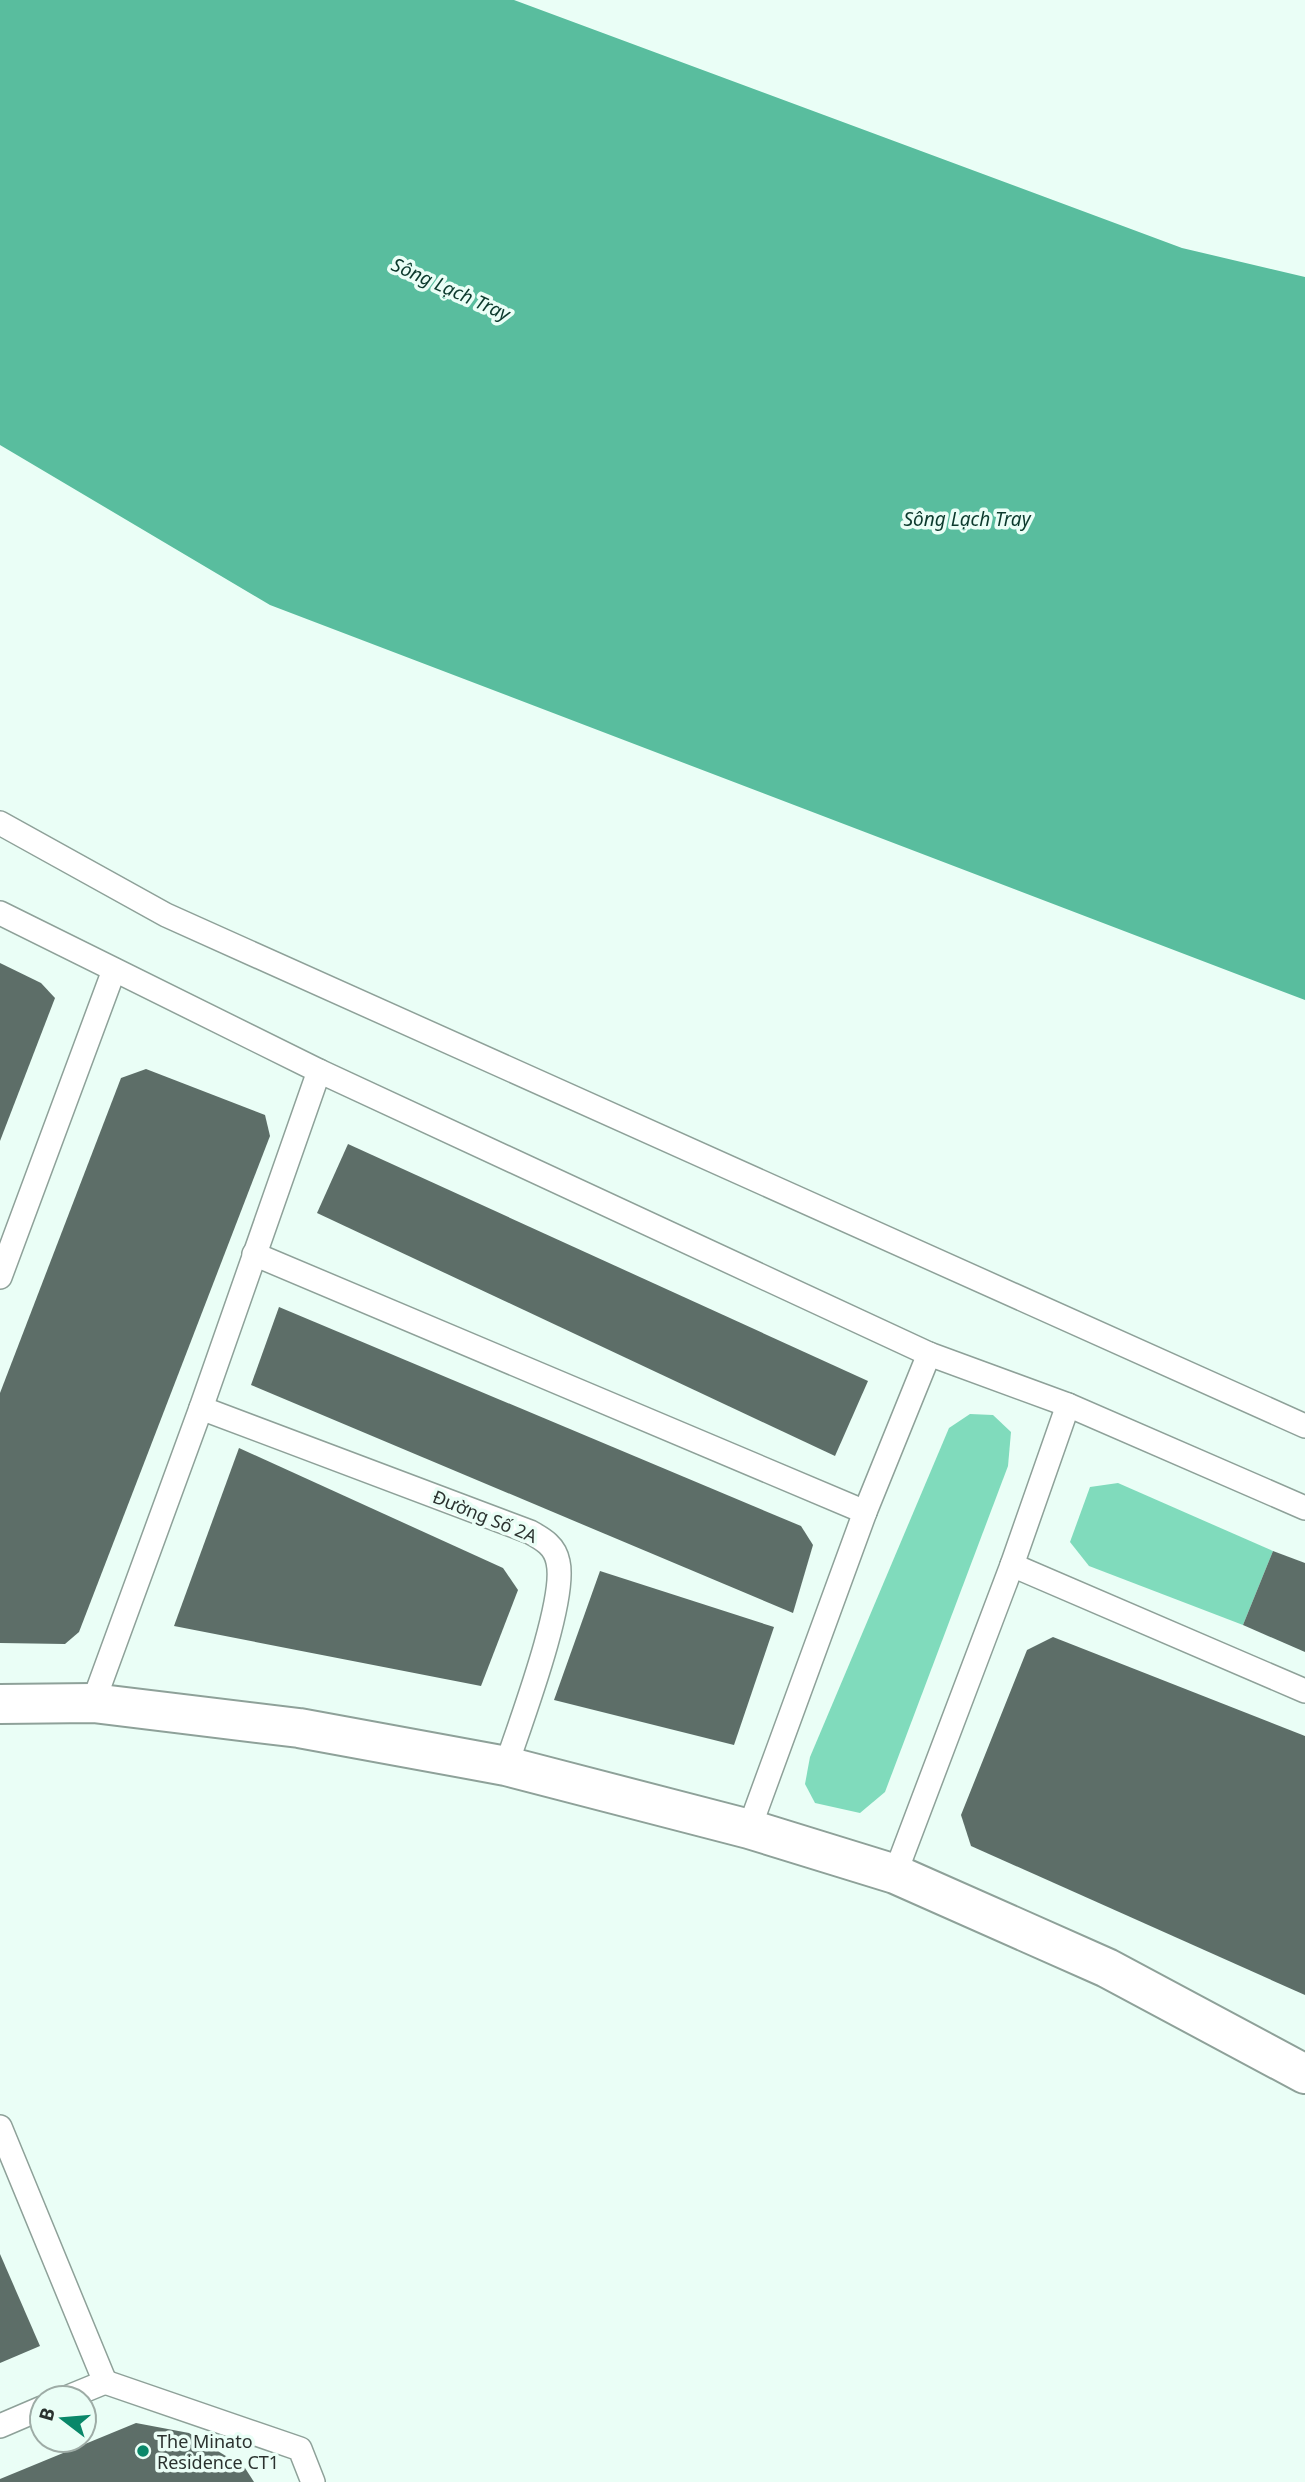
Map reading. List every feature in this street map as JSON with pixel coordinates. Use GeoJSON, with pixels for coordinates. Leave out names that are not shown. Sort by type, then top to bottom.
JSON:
{"type":"FeatureCollection","features":[{"type":"Feature","properties":{"kind":"street"},"geometry":{"type":"LineString","coordinates":[[0,1704],[93,1703],[299,1728],[506,1766],[749,1829],[895,1874],[1107,1968],[1305,2074]]}},
{"type":"Feature","properties":{"kind":"lane"},"geometry":{"type":"LineString","coordinates":[[0,823],[166,915],[985,1285],[1305,1426]]}},
{"type":"Feature","properties":{"kind":"lane"},"geometry":{"type":"LineString","coordinates":[[0,913],[319,1071],[929,1354],[1068,1405],[1305,1508]]}},
{"type":"Feature","properties":{"kind":"lane"},"geometry":{"type":"LineString","coordinates":[[0,1277],[114,970]]}},
{"type":"Feature","properties":{"kind":"lane"},"geometry":{"type":"LineString","coordinates":[[93,1703],[201,1408],[319,1071]]}},
{"type":"Feature","properties":{"kind":"lane"},"geometry":{"type":"LineString","coordinates":[[254,1254],[865,1512]]}},
{"type":"Feature","properties":{"kind":"lane"},"geometry":{"type":"LineString","coordinates":[[749,1829],[865,1512],[929,1354]]}},
{"type":"Feature","properties":{"kind":"lane"},"geometry":{"type":"LineString","coordinates":[[895,1874],[1012,1565],[1068,1405]]}},
{"type":"Feature","properties":{"kind":"lane","name":"Đường Số 2A"},"geometry":{"type":"LineString","coordinates":[[201,1408],[530,1532],[548,1542],[558,1559],[561,1578],[544,1647],[506,1766]]}},
{"type":"Feature","properties":{"kind":"lane"},"geometry":{"type":"LineString","coordinates":[[1012,1565],[1305,1691]]}},
{"type":"Feature","properties":{"kind":"lane"},"geometry":{"type":"LineString","coordinates":[[0,2127],[105,2382]]}},
{"type":"Feature","properties":{"kind":"lane"},"geometry":{"type":"LineString","coordinates":[[98,2385],[105,2382],[300,2449],[313,2482]]}},
{"type":"Feature","properties":{"kind":"lane"},"geometry":{"type":"LineString","coordinates":[[0,2426],[28,2414]]}},
{"type":"Feature","properties":{"kind":"shaded area"},"geometry":{"type":"Polygon","coordinates":[[[970,1414],[993,1415],[1011,1432],[1008,1466],[885,1792],[860,1813],[815,1803],[805,1784],[810,1757],[949,1428],[970,1414]]]}},
{"type":"Feature","properties":{"kind":"shaded area"},"geometry":{"type":"Polygon","coordinates":[[[1118,1483],[1273,1551],[1243,1625],[1089,1566],[1070,1542],[1090,1487],[1118,1483]]]}},
{"type":"Feature","properties":{"kind":"water","name":"Sông Lạch Tray"},"geometry":{"type":"Polygon","coordinates":[[[0,0],[514,0],[1182,248],[1305,277],[1305,1000],[270,605],[0,445],[0,0]]]}},
{"type":"Feature","properties":{"kind":"building"},"geometry":{"type":"Polygon","coordinates":[[[0,963],[41,983],[55,998],[0,1141],[0,963]]]}},
{"type":"Feature","properties":{"kind":"building"},"geometry":{"type":"Polygon","coordinates":[[[146,1069],[265,1115],[270,1136],[79,1632],[65,1644],[0,1643],[0,1393],[121,1078],[146,1069]]]}},
{"type":"Feature","properties":{"kind":"building"},"geometry":{"type":"Polygon","coordinates":[[[348,1144],[868,1381],[835,1456],[317,1213],[348,1144]]]}},
{"type":"Feature","properties":{"kind":"building"},"geometry":{"type":"Polygon","coordinates":[[[279,1307],[801,1526],[813,1545],[793,1613],[251,1385],[279,1307]]]}},
{"type":"Feature","properties":{"kind":"building"},"geometry":{"type":"Polygon","coordinates":[[[239,1448],[503,1568],[518,1590],[481,1686],[174,1626],[239,1448]]]}},
{"type":"Feature","properties":{"kind":"building"},"geometry":{"type":"Polygon","coordinates":[[[1273,1551],[1305,1563],[1305,1652],[1243,1625],[1273,1551]]]}},
{"type":"Feature","properties":{"kind":"building"},"geometry":{"type":"Polygon","coordinates":[[[600,1571],[774,1627],[734,1745],[554,1700],[600,1571]]]}},
{"type":"Feature","properties":{"kind":"building"},"geometry":{"type":"Polygon","coordinates":[[[1053,1637],[1305,1736],[1305,1995],[971,1846],[961,1815],[1027,1650],[1053,1637]]]}},
{"type":"Feature","properties":{"kind":"building"},"geometry":{"type":"Polygon","coordinates":[[[0,2254],[40,2346],[0,2363],[0,2254]]]}},
{"type":"Feature","properties":{"kind":"building","name":"The Minato Residence CT1"},"geometry":{"type":"Polygon","coordinates":[[[136,2423],[189,2433],[245,2468],[254,2482],[0,2482],[0,2479],[61,2454],[98,2454],[98,2439],[136,2423]]]}},
{"type":"Feature","properties":{"kind":"place","name":"The Minato Residence CT1"},"geometry":{"type":"Point","coordinates":[143,2451]}}]}
